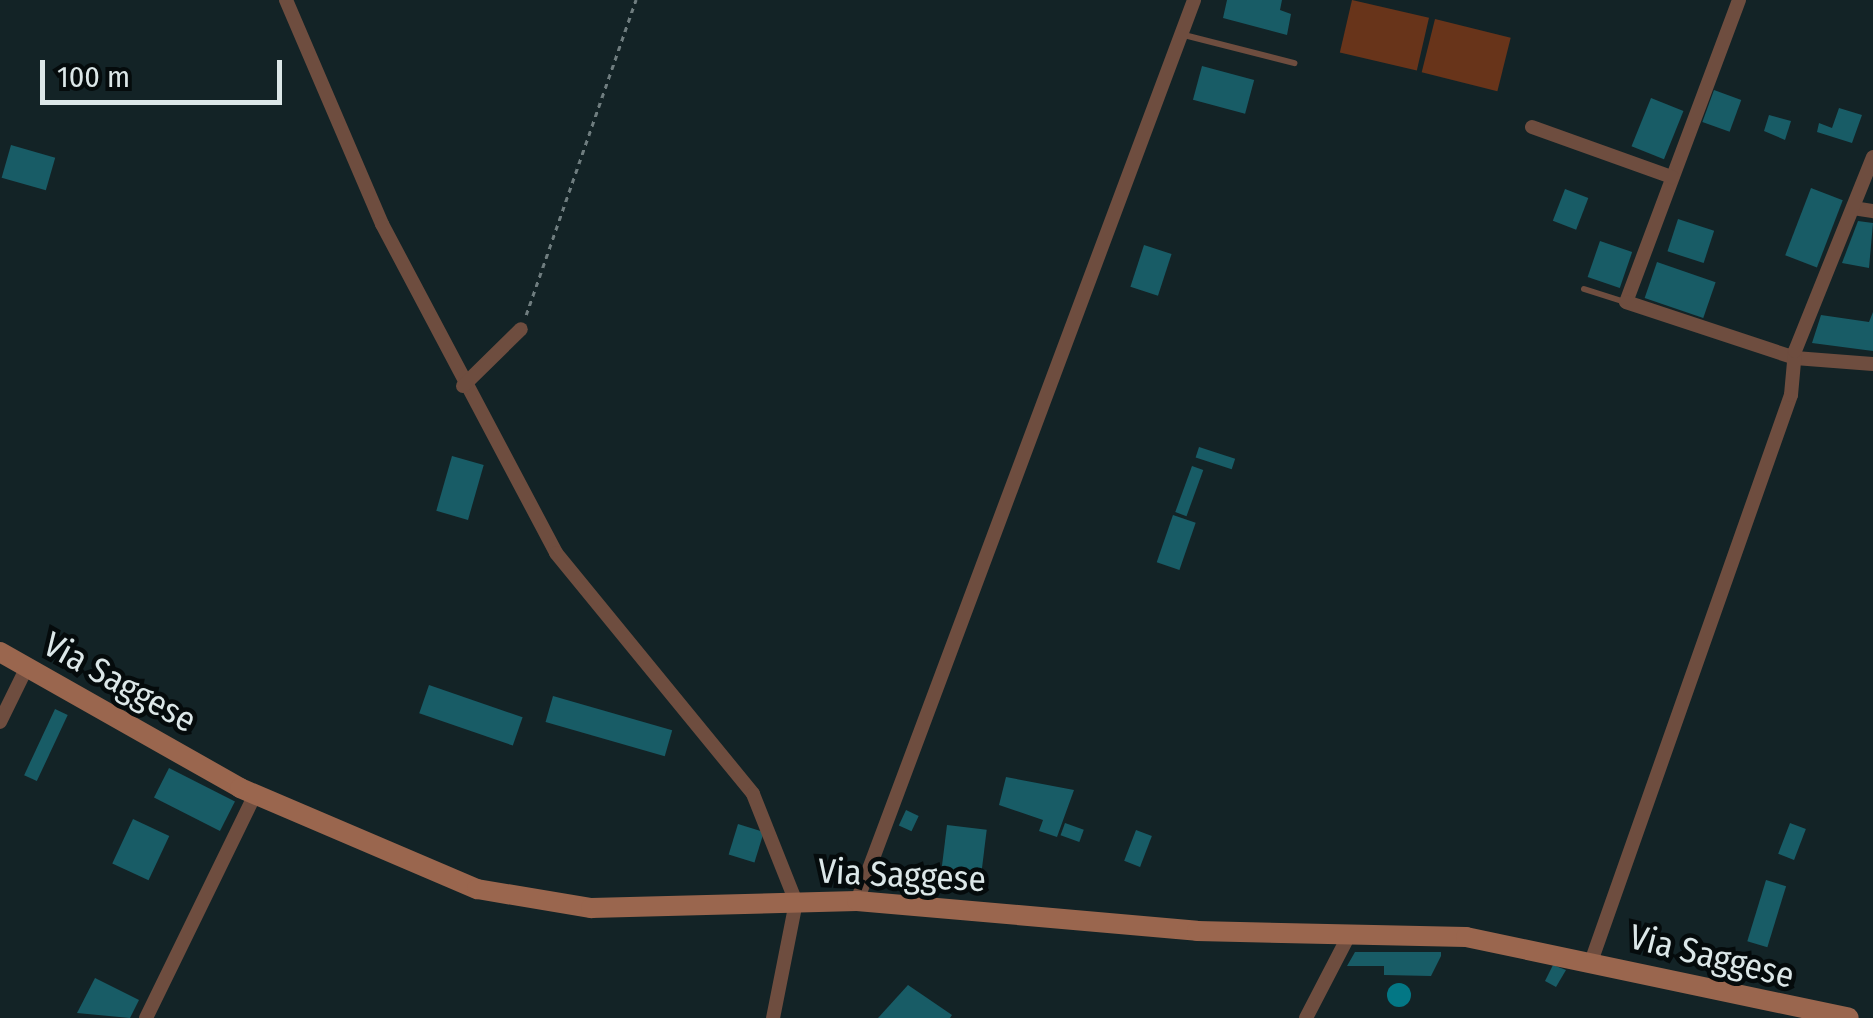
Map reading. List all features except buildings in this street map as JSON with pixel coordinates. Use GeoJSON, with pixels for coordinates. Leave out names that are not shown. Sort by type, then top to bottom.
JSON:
{"type":"FeatureCollection","features":[{"type":"Feature","properties":{"kind":"main road","name":"Via Saggese"},"geometry":{"type":"LineString","coordinates":[[0,652],[255,794],[477,889],[591,908],[858,901],[1349,934],[1466,937],[1592,958],[1739,1000],[1850,1018]]}},
{"type":"Feature","properties":{"kind":"street"},"geometry":{"type":"LineString","coordinates":[[286,0],[463,386],[603,620],[753,794],[796,902],[773,1018]]}},
{"type":"Feature","properties":{"kind":"street"},"geometry":{"type":"LineString","coordinates":[[858,901],[1194,0]]}},
{"type":"Feature","properties":{"kind":"street"},"geometry":{"type":"LineString","coordinates":[[1739,0],[1626,302],[1795,358],[1873,364]]}},
{"type":"Feature","properties":{"kind":"street"},"geometry":{"type":"LineString","coordinates":[[1532,127],[1672,178]]}},
{"type":"Feature","properties":{"kind":"street"},"geometry":{"type":"LineString","coordinates":[[1592,958],[1791,395],[1795,358],[1873,157]]}},
{"type":"Feature","properties":{"kind":"street"},"geometry":{"type":"LineString","coordinates":[[1853,208],[1873,211]]}},
{"type":"Feature","properties":{"kind":"street"},"geometry":{"type":"LineString","coordinates":[[463,386],[521,329]]}},
{"type":"Feature","properties":{"kind":"street"},"geometry":{"type":"LineString","coordinates":[[0,722],[27,667]]}},
{"type":"Feature","properties":{"kind":"street"},"geometry":{"type":"LineString","coordinates":[[146,1018],[255,794]]}},
{"type":"Feature","properties":{"kind":"street"},"geometry":{"type":"LineString","coordinates":[[1306,1018],[1349,934]]}},
{"type":"Feature","properties":{"kind":"lane"},"geometry":{"type":"LineString","coordinates":[[1182,35],[1294,63]]}},
{"type":"Feature","properties":{"kind":"lane"},"geometry":{"type":"LineString","coordinates":[[1584,289],[1626,302]]}},
{"type":"Feature","properties":{"kind":"path"},"geometry":{"type":"LineString","coordinates":[[521,329],[636,0]]}},
{"type":"Feature","properties":{"kind":"shaded area"},"geometry":{"type":"Polygon","coordinates":[[[1352,0],[1429,18],[1417,70],[1340,53],[1352,0]]]}},
{"type":"Feature","properties":{"kind":"shaded area"},"geometry":{"type":"Polygon","coordinates":[[[1435,19],[1511,38],[1497,91],[1422,72],[1435,19]]]}},
{"type":"Feature","properties":{"kind":"water"},"geometry":{"type":"Polygon","coordinates":[[[1399,983],[1411,995],[1399,1007],[1387,995],[1399,983]]]}}]}
